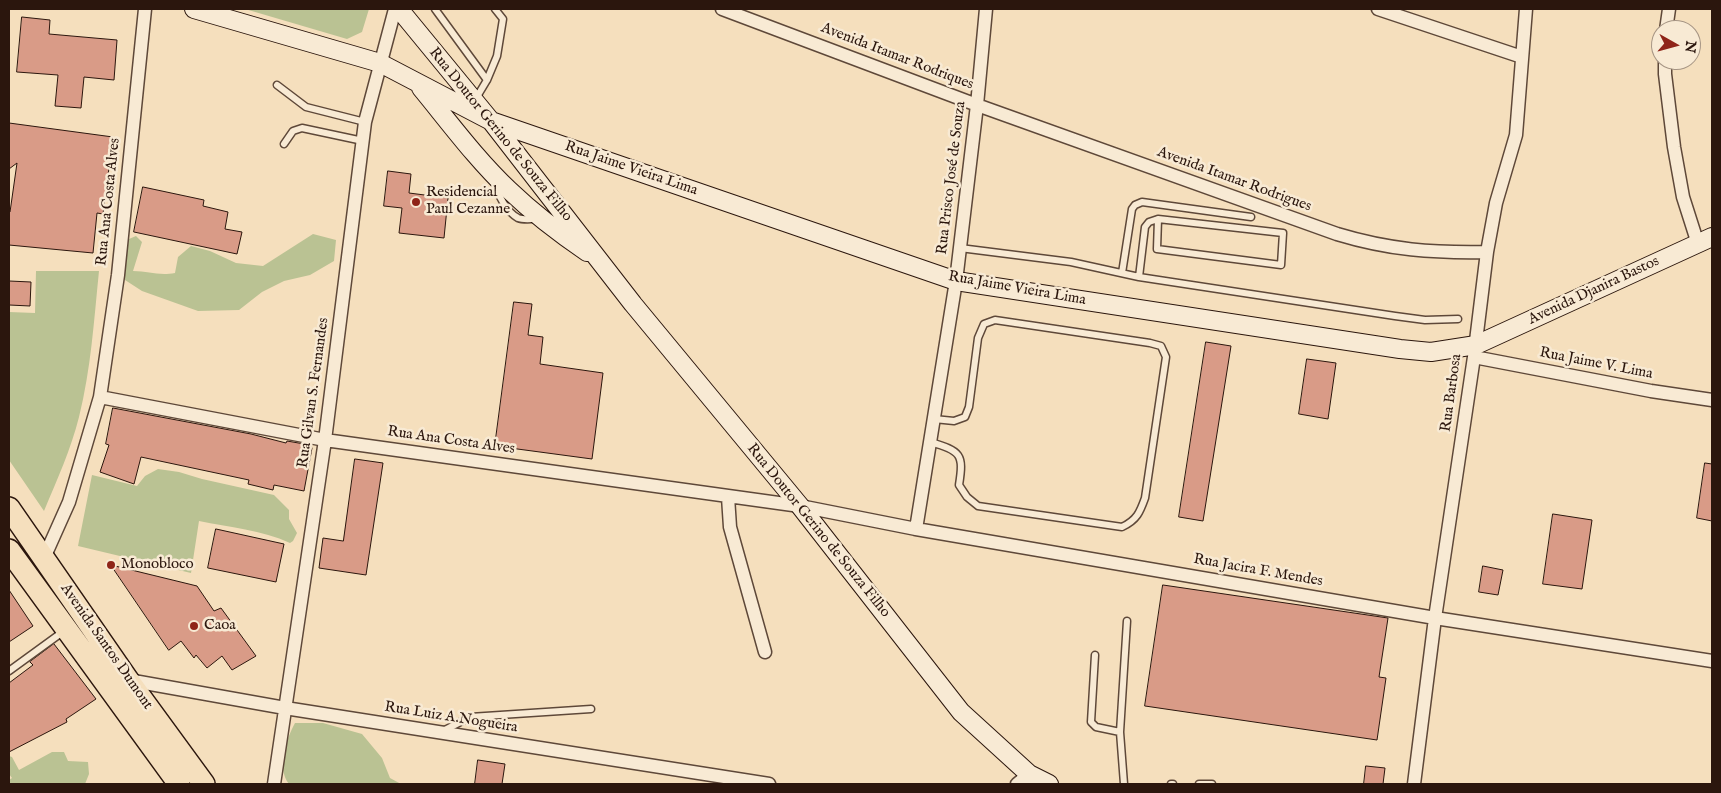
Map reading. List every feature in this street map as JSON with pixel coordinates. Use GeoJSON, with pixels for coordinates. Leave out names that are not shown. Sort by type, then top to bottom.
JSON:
{"type":"FeatureCollection","features":[{"type":"Feature","properties":{"kind":"highway","name":"Avenida Santos Dumont"},"geometry":{"type":"LineString","coordinates":[[9,508],[128,680],[204,784]]}},
{"type":"Feature","properties":{"kind":"highway","name":"Avenida Santos Dumont"},"geometry":{"type":"LineString","coordinates":[[9,550],[179,784]]}},
{"type":"Feature","properties":{"kind":"main road","name":"Rua Jaime Vieira Lima"},"geometry":{"type":"LineString","coordinates":[[194,9],[380,63],[491,121],[956,281],[1400,349],[1431,352],[1475,351]]}},
{"type":"Feature","properties":{"kind":"main road","name":"Rua Doutor Gerino de Souza Filho"},"geometry":{"type":"LineString","coordinates":[[398,9],[491,121],[634,304],[800,506],[961,712],[1023,779],[1049,784]]}},
{"type":"Feature","properties":{"kind":"main road","name":"Rua Doutor Gerino de Souza Filho"},"geometry":{"type":"LineString","coordinates":[[418,84],[508,189],[541,219],[602,262]]}},
{"type":"Feature","properties":{"kind":"main road","name":"Avenida Djanira Bastos"},"geometry":{"type":"LineString","coordinates":[[1475,351],[1705,240]]}},
{"type":"Feature","properties":{"kind":"street","name":"Rua Ana Costa Alves"},"geometry":{"type":"LineString","coordinates":[[44,558],[69,502],[100,397],[118,276],[145,9]]}},
{"type":"Feature","properties":{"kind":"street","name":"Rua Gilvan S. Fernandes"},"geometry":{"type":"LineString","coordinates":[[274,784],[325,440],[365,122],[394,9]]}},
{"type":"Feature","properties":{"kind":"street","name":"Avenida Itamar Rodriques"},"geometry":{"type":"LineString","coordinates":[[722,9],[977,105]]}},
{"type":"Feature","properties":{"kind":"street","name":"Rua Prisco José de Souza"},"geometry":{"type":"LineString","coordinates":[[916,529],[956,281],[977,105],[986,9]]}},
{"type":"Feature","properties":{"kind":"street"},"geometry":{"type":"LineString","coordinates":[[1378,9],[1522,56]]}},
{"type":"Feature","properties":{"kind":"street","name":"Rua Barbosa"},"geometry":{"type":"LineString","coordinates":[[1414,784],[1435,618],[1475,351],[1487,252],[1496,203],[1516,135],[1526,9]]}},
{"type":"Feature","properties":{"kind":"street"},"geometry":{"type":"LineString","coordinates":[[1666,70],[1674,147],[1683,197],[1705,240]]}},
{"type":"Feature","properties":{"kind":"street","name":"Avenida Itamar Rodrigues"},"geometry":{"type":"LineString","coordinates":[[977,105],[1369,244],[1404,250],[1487,252]]}},
{"type":"Feature","properties":{"kind":"street","name":"Rua Jaime V. Lima"},"geometry":{"type":"LineString","coordinates":[[1475,351],[1651,391],[1712,400]]}},
{"type":"Feature","properties":{"kind":"street","name":"Rua Ana Costa Alves"},"geometry":{"type":"LineString","coordinates":[[100,397],[325,440],[800,506]]}},
{"type":"Feature","properties":{"kind":"street"},"geometry":{"type":"LineString","coordinates":[[728,497],[730,527],[765,652]]}},
{"type":"Feature","properties":{"kind":"street","name":"Rua Jacira F. Mendes"},"geometry":{"type":"LineString","coordinates":[[800,506],[916,529],[1435,618],[1712,661]]}},
{"type":"Feature","properties":{"kind":"street","name":"Rua Luiz A.Nogueira"},"geometry":{"type":"LineString","coordinates":[[128,680],[285,708],[769,784]]}},
{"type":"Feature","properties":{"kind":"lane"},"geometry":{"type":"LineString","coordinates":[[435,9],[487,80]]}},
{"type":"Feature","properties":{"kind":"lane"},"geometry":{"type":"LineString","coordinates":[[474,101],[487,80],[497,56],[503,19],[495,9]]}},
{"type":"Feature","properties":{"kind":"lane"},"geometry":{"type":"LineString","coordinates":[[277,85],[306,107],[365,122]]}},
{"type":"Feature","properties":{"kind":"lane"},"geometry":{"type":"LineString","coordinates":[[284,144],[292,131],[302,128],[363,141]]}},
{"type":"Feature","properties":{"kind":"lane"},"geometry":{"type":"LineString","coordinates":[[1122,273],[1132,209],[1135,204],[1142,202],[1251,217]]}},
{"type":"Feature","properties":{"kind":"lane"},"geometry":{"type":"LineString","coordinates":[[1139,277],[1145,227],[1149,222],[1158,219],[1283,233],[1281,265],[1157,250],[1158,219]]}},
{"type":"Feature","properties":{"kind":"lane"},"geometry":{"type":"LineString","coordinates":[[960,248],[1071,262],[1139,277],[1425,320],[1458,319]]}},
{"type":"Feature","properties":{"kind":"lane"},"geometry":{"type":"LineString","coordinates":[[930,442],[947,447],[958,454],[961,460],[959,485],[967,497],[978,506],[1122,527],[1139,516],[1145,498],[1166,357],[1161,346],[1150,343],[995,320],[984,324],[978,338],[969,406],[965,418],[954,421],[934,419]]}},
{"type":"Feature","properties":{"kind":"lane"},"geometry":{"type":"LineString","coordinates":[[1124,784],[1120,732],[1128,621]]}},
{"type":"Feature","properties":{"kind":"lane"},"geometry":{"type":"LineString","coordinates":[[9,671],[67,629]]}},
{"type":"Feature","properties":{"kind":"lane"},"geometry":{"type":"LineString","coordinates":[[1095,655],[1091,722],[1096,727],[1120,732]]}},
{"type":"Feature","properties":{"kind":"lane"},"geometry":{"type":"LineString","coordinates":[[440,732],[470,718],[590,709]]}},
{"type":"Feature","properties":{"kind":"lane"},"geometry":{"type":"LineString","coordinates":[[1198,784],[1212,784]]}},
{"type":"Feature","properties":{"kind":"green space"},"geometry":{"type":"Polygon","coordinates":[[[245,9],[369,9],[362,32],[347,39],[245,9]]]}},
{"type":"Feature","properties":{"kind":"green space"},"geometry":{"type":"Polygon","coordinates":[[[313,234],[336,240],[334,261],[310,275],[284,281],[262,292],[239,310],[198,311],[142,291],[125,280],[124,263],[129,239],[136,236],[142,242],[133,271],[164,274],[175,273],[178,257],[191,246],[210,251],[236,263],[263,266],[313,234]]]}},
{"type":"Feature","properties":{"kind":"green space"},"geometry":{"type":"Polygon","coordinates":[[[36,271],[99,271],[89,363],[79,417],[68,453],[44,511],[9,460],[9,312],[35,313],[36,271]]]}},
{"type":"Feature","properties":{"kind":"green space"},"geometry":{"type":"Polygon","coordinates":[[[158,469],[179,472],[274,495],[289,510],[289,519],[297,533],[290,543],[257,532],[199,521],[191,573],[78,546],[92,475],[137,486],[145,476],[158,469]]]}},
{"type":"Feature","properties":{"kind":"green space"},"geometry":{"type":"Polygon","coordinates":[[[295,723],[323,723],[362,734],[382,758],[390,778],[401,784],[289,784],[283,770],[283,762],[288,737],[295,723]]]}},
{"type":"Feature","properties":{"kind":"green space"},"geometry":{"type":"Polygon","coordinates":[[[52,752],[64,752],[68,761],[88,762],[89,774],[85,784],[9,784],[9,780],[12,778],[9,774],[9,756],[12,757],[19,770],[52,752]]]}},
{"type":"Feature","properties":{"kind":"building"},"geometry":{"type":"Polygon","coordinates":[[[22,17],[50,20],[49,34],[117,40],[114,80],[84,77],[81,108],[55,106],[58,75],[17,72],[22,17]]]}},
{"type":"Feature","properties":{"kind":"building"},"geometry":{"type":"Polygon","coordinates":[[[9,123],[113,137],[103,214],[97,213],[93,253],[9,245],[9,212],[17,163],[9,169],[9,123]]]}},
{"type":"Feature","properties":{"kind":"building","name":"Residencial Paul Cezanne"},"geometry":{"type":"Polygon","coordinates":[[[388,171],[411,174],[409,193],[448,198],[444,238],[399,233],[402,208],[384,206],[388,171]]]}},
{"type":"Feature","properties":{"kind":"building"},"geometry":{"type":"Polygon","coordinates":[[[143,187],[204,200],[203,206],[228,212],[225,229],[242,232],[237,254],[134,232],[143,187]]]}},
{"type":"Feature","properties":{"kind":"building"},"geometry":{"type":"Polygon","coordinates":[[[9,281],[31,282],[30,306],[9,305],[9,281]]]}},
{"type":"Feature","properties":{"kind":"building"},"geometry":{"type":"Polygon","coordinates":[[[514,302],[532,304],[528,335],[543,337],[540,364],[603,373],[592,459],[495,446],[514,302]]]}},
{"type":"Feature","properties":{"kind":"building"},"geometry":{"type":"Polygon","coordinates":[[[1206,342],[1231,346],[1203,521],[1179,517],[1206,342]]]}},
{"type":"Feature","properties":{"kind":"building"},"geometry":{"type":"Polygon","coordinates":[[[1307,359],[1336,363],[1328,419],[1299,414],[1307,359]]]}},
{"type":"Feature","properties":{"kind":"building"},"geometry":{"type":"Polygon","coordinates":[[[113,408],[251,434],[286,443],[287,441],[310,445],[312,448],[304,491],[274,485],[273,490],[248,484],[249,480],[141,457],[134,484],[100,472],[109,445],[106,444],[113,408]]]}},
{"type":"Feature","properties":{"kind":"building"},"geometry":{"type":"Polygon","coordinates":[[[355,459],[383,463],[366,575],[319,568],[323,538],[343,541],[355,459]]]}},
{"type":"Feature","properties":{"kind":"building"},"geometry":{"type":"Polygon","coordinates":[[[1705,463],[1712,464],[1712,521],[1697,518],[1705,463]]]}},
{"type":"Feature","properties":{"kind":"building"},"geometry":{"type":"Polygon","coordinates":[[[1553,514],[1592,520],[1582,589],[1543,584],[1553,514]]]}},
{"type":"Feature","properties":{"kind":"building"},"geometry":{"type":"Polygon","coordinates":[[[216,529],[284,544],[276,582],[208,568],[216,529]]]}},
{"type":"Feature","properties":{"kind":"building","name":"Caoa"},"geometry":{"type":"Polygon","coordinates":[[[111,565],[197,586],[214,611],[221,608],[256,656],[232,670],[222,656],[207,668],[196,655],[194,658],[181,641],[169,650],[111,565]]]}},
{"type":"Feature","properties":{"kind":"building"},"geometry":{"type":"Polygon","coordinates":[[[1483,566],[1503,570],[1498,595],[1479,592],[1483,566]]]}},
{"type":"Feature","properties":{"kind":"building"},"geometry":{"type":"Polygon","coordinates":[[[1163,585],[1388,618],[1379,677],[1386,678],[1377,740],[1145,706],[1163,585]]]}},
{"type":"Feature","properties":{"kind":"building"},"geometry":{"type":"Polygon","coordinates":[[[9,590],[33,626],[9,642],[9,590]]]}},
{"type":"Feature","properties":{"kind":"building"},"geometry":{"type":"Polygon","coordinates":[[[54,644],[96,699],[66,719],[67,722],[9,752],[9,683],[33,665],[30,662],[54,644]]]}},
{"type":"Feature","properties":{"kind":"building"},"geometry":{"type":"Polygon","coordinates":[[[478,760],[505,764],[502,784],[475,784],[478,760]]]}},
{"type":"Feature","properties":{"kind":"building"},"geometry":{"type":"Polygon","coordinates":[[[1366,766],[1385,768],[1383,784],[1364,784],[1366,766]]]}},
{"type":"Feature","properties":{"kind":"place","name":"Residencial Paul Cezanne"},"geometry":{"type":"Point","coordinates":[416,202]}},
{"type":"Feature","properties":{"kind":"place","name":"Monobloco"},"geometry":{"type":"Point","coordinates":[111,565]}},
{"type":"Feature","properties":{"kind":"place","name":"Caoa"},"geometry":{"type":"Point","coordinates":[194,626]}}]}
